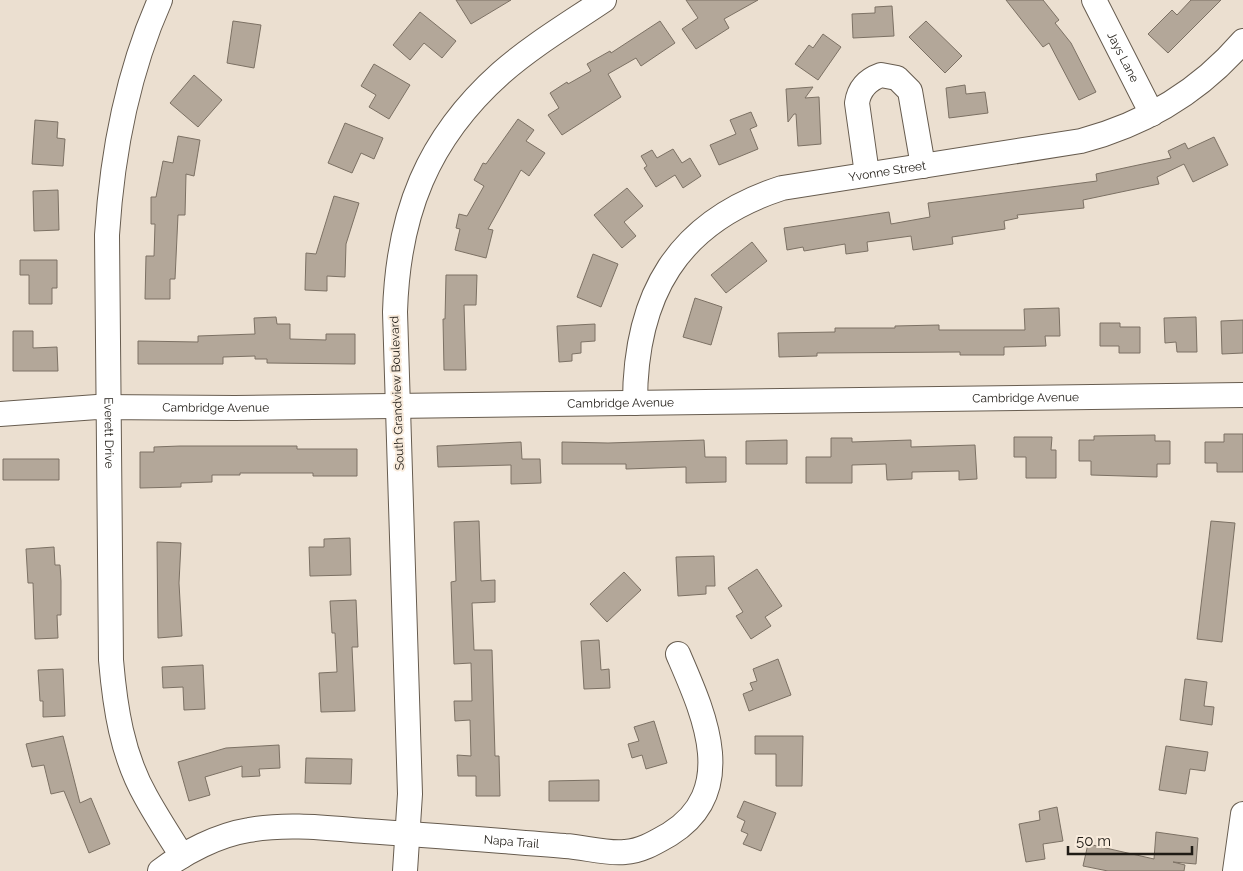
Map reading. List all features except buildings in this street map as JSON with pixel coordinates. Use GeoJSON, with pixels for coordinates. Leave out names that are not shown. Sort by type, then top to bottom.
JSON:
{"type":"FeatureCollection","features":[{"type":"Feature","properties":{"kind":"street","name":"Everett Drive"},"geometry":{"type":"LineString","coordinates":[[160,0],[128,92],[109,196],[107,235],[111,660],[117,715],[123,740],[145,796],[182,856]]}},
{"type":"Feature","properties":{"kind":"street","name":"South Grandview Boulevard"},"geometry":{"type":"LineString","coordinates":[[405,871],[409,834],[410,784],[394,312],[398,258],[409,211],[427,168],[458,118],[490,84],[525,54],[604,0]]}},
{"type":"Feature","properties":{"kind":"street","name":"Jays Lane"},"geometry":{"type":"LineString","coordinates":[[1094,0],[1152,114]]}},
{"type":"Feature","properties":{"kind":"street","name":"Yvonne Street"},"geometry":{"type":"LineString","coordinates":[[636,402],[635,370],[643,325],[660,284],[675,260],[693,238],[719,216],[752,198],[789,187],[1081,141],[1111,133],[1152,114],[1188,93],[1214,72],[1243,41]]}},
{"type":"Feature","properties":{"kind":"street"},"geometry":{"type":"LineString","coordinates":[[867,174],[857,103],[863,86],[881,75],[897,78],[910,91],[923,166]]}},
{"type":"Feature","properties":{"kind":"street","name":"Cambridge Avenue"},"geometry":{"type":"LineString","coordinates":[[0,414],[34,410],[108,408],[1243,395]]}},
{"type":"Feature","properties":{"kind":"street","name":"Napa Trail"},"geometry":{"type":"LineString","coordinates":[[160,871],[182,856],[231,835],[275,826],[409,834],[625,862],[679,828],[696,810],[710,776],[712,763],[710,740],[678,654]]}},
{"type":"Feature","properties":{"kind":"street"},"geometry":{"type":"LineString","coordinates":[[1234,871],[1243,814]]}}]}
